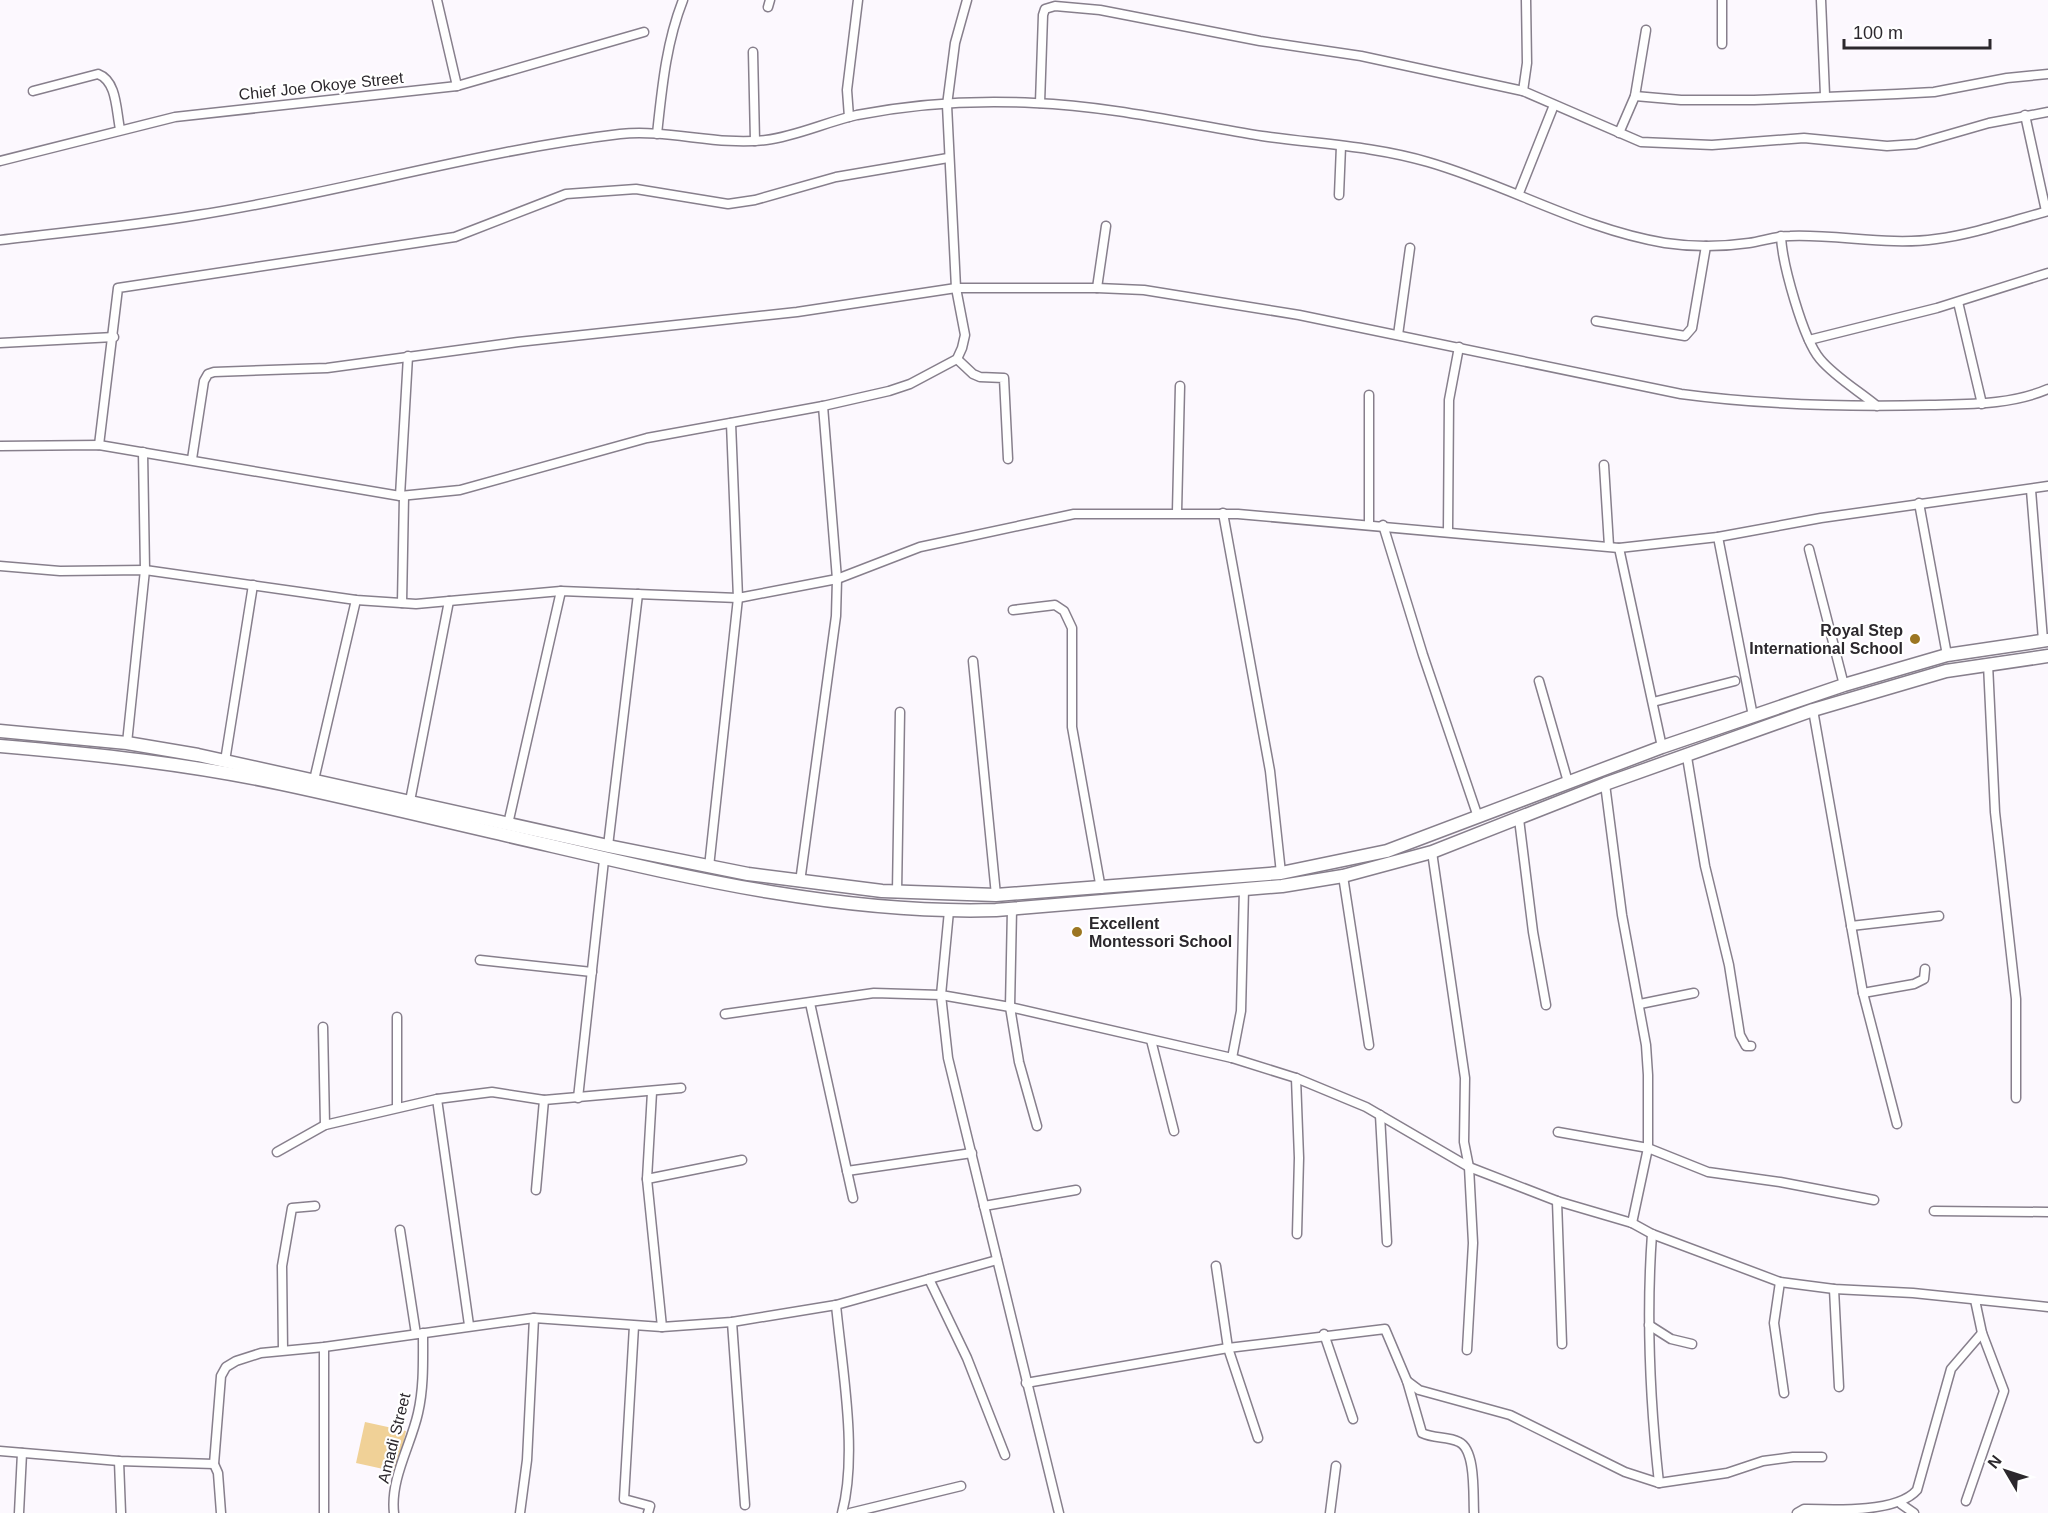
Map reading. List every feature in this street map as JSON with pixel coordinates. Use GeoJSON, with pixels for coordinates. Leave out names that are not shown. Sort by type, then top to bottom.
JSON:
{"type":"FeatureCollection","features":[{"type":"Feature","properties":{"kind":"main road"},"geometry":{"type":"LineString","coordinates":[[0,731],[128,743],[225,761],[608,846],[709,867],[800,882],[897,892],[996,895],[1281,873],[1387,851],[1662,747],[1844,685],[1947,655],[2045,640]]}},
{"type":"Feature","properties":{"kind":"main road"},"geometry":{"type":"LineString","coordinates":[[0,746],[125,759],[280,784],[604,860],[802,897],[881,907],[949,912],[1012,909],[1244,889],[1343,876],[1432,852],[1605,784],[1687,757],[1813,710],[1946,671],[2048,656]]}},
{"type":"Feature","properties":{"kind":"main road"},"geometry":{"type":"LineString","coordinates":[[2030,658],[2048,666]]}},
{"type":"Feature","properties":{"kind":"street"},"geometry":{"type":"LineString","coordinates":[[437,0],[457,86]]}},
{"type":"Feature","properties":{"kind":"street"},"geometry":{"type":"LineString","coordinates":[[657,134],[665,65],[675,21],[683,0]]}},
{"type":"Feature","properties":{"kind":"street"},"geometry":{"type":"LineString","coordinates":[[849,117],[847,90],[858,0]]}},
{"type":"Feature","properties":{"kind":"street"},"geometry":{"type":"LineString","coordinates":[[0,446],[99,445],[402,496],[460,490],[647,438],[823,406],[889,391],[940,370],[957,359],[963,348],[965,335],[956,288],[947,105],[955,44],[967,0]]}},
{"type":"Feature","properties":{"kind":"street"},"geometry":{"type":"LineString","coordinates":[[1523,90],[1527,63],[1526,0]]}},
{"type":"Feature","properties":{"kind":"street"},"geometry":{"type":"LineString","coordinates":[[1722,0],[1722,44]]}},
{"type":"Feature","properties":{"kind":"street"},"geometry":{"type":"LineString","coordinates":[[1821,0],[1825,95]]}},
{"type":"Feature","properties":{"kind":"street"},"geometry":{"type":"LineString","coordinates":[[1040,103],[1043,15],[1045,9],[1055,6],[1100,10],[1260,41],[1361,56],[1523,90],[1641,142],[1712,145],[1804,138],[1887,146],[1916,144],[1949,133],[2025,115],[2048,112]]}},
{"type":"Feature","properties":{"kind":"street"},"geometry":{"type":"LineString","coordinates":[[1619,133],[1635,96],[1646,30]]}},
{"type":"Feature","properties":{"kind":"street","name":"Chief Joe Okoye Street"},"geometry":{"type":"LineString","coordinates":[[0,161],[175,117],[457,86],[644,32]]}},
{"type":"Feature","properties":{"kind":"street"},"geometry":{"type":"LineString","coordinates":[[753,52],[755,141]]}},
{"type":"Feature","properties":{"kind":"street"},"geometry":{"type":"LineString","coordinates":[[33,91],[98,74],[107,77],[111,84],[120,129]]}},
{"type":"Feature","properties":{"kind":"street"},"geometry":{"type":"LineString","coordinates":[[1635,96],[1681,100],[1744,100],[1934,92],[2007,78],[2048,74]]}},
{"type":"Feature","properties":{"kind":"street"},"geometry":{"type":"LineString","coordinates":[[0,240],[198,215],[540,145],[624,134],[657,134],[735,143],[807,132],[849,117],[947,105],[1040,103],[1390,151],[1456,170],[1606,229],[1669,243],[1706,246],[1749,243],[1780,236],[1824,235],[1909,241],[1935,240],[1980,231],[2047,211],[2025,115]]}},
{"type":"Feature","properties":{"kind":"street"},"geometry":{"type":"LineString","coordinates":[[1519,193],[1554,105]]}},
{"type":"Feature","properties":{"kind":"street"},"geometry":{"type":"LineString","coordinates":[[1338,195],[1341,146]]}},
{"type":"Feature","properties":{"kind":"street"},"geometry":{"type":"LineString","coordinates":[[99,445],[114,337],[118,288],[455,237],[566,194],[636,189],[728,204],[755,200],[853,173],[948,158]]}},
{"type":"Feature","properties":{"kind":"street"},"geometry":{"type":"LineString","coordinates":[[1097,288],[1106,226]]}},
{"type":"Feature","properties":{"kind":"street"},"geometry":{"type":"LineString","coordinates":[[1780,236],[1784,263],[1809,340],[1825,365],[1878,406]]}},
{"type":"Feature","properties":{"kind":"street"},"geometry":{"type":"LineString","coordinates":[[1596,321],[1685,336],[1692,328],[1706,246]]}},
{"type":"Feature","properties":{"kind":"street"},"geometry":{"type":"LineString","coordinates":[[1398,335],[1410,248]]}},
{"type":"Feature","properties":{"kind":"street"},"geometry":{"type":"LineString","coordinates":[[1809,340],[1958,302],[2048,273]]}},
{"type":"Feature","properties":{"kind":"street"},"geometry":{"type":"LineString","coordinates":[[192,459],[204,381],[208,374],[327,368],[408,356],[797,312],[956,288],[1144,290],[1299,315],[1681,394],[1717,399],[1878,406],[1982,404],[2014,399],[2048,389]]}},
{"type":"Feature","properties":{"kind":"street"},"geometry":{"type":"LineString","coordinates":[[1958,302],[1982,404]]}},
{"type":"Feature","properties":{"kind":"street"},"geometry":{"type":"LineString","coordinates":[[0,343],[114,337]]}},
{"type":"Feature","properties":{"kind":"street"},"geometry":{"type":"LineString","coordinates":[[1448,531],[1449,400],[1459,347]]}},
{"type":"Feature","properties":{"kind":"street"},"geometry":{"type":"LineString","coordinates":[[402,603],[402,496],[408,356]]}},
{"type":"Feature","properties":{"kind":"street"},"geometry":{"type":"LineString","coordinates":[[957,359],[973,375],[1004,378],[1008,459]]}},
{"type":"Feature","properties":{"kind":"street"},"geometry":{"type":"LineString","coordinates":[[1177,512],[1180,386]]}},
{"type":"Feature","properties":{"kind":"street"},"geometry":{"type":"LineString","coordinates":[[1369,395],[1369,524]]}},
{"type":"Feature","properties":{"kind":"street"},"geometry":{"type":"LineString","coordinates":[[800,882],[836,616],[837,579],[823,406]]}},
{"type":"Feature","properties":{"kind":"street"},"geometry":{"type":"LineString","coordinates":[[709,867],[738,598],[731,423]]}},
{"type":"Feature","properties":{"kind":"street"},"geometry":{"type":"LineString","coordinates":[[128,743],[145,570],[144,452]]}},
{"type":"Feature","properties":{"kind":"street"},"geometry":{"type":"LineString","coordinates":[[1604,465],[1609,546]]}},
{"type":"Feature","properties":{"kind":"street"},"geometry":{"type":"LineString","coordinates":[[0,566],[60,571],[145,570],[356,600],[402,603],[561,591],[738,598],[837,579],[920,547],[1074,514],[1223,513],[1383,525],[1618,548],[1718,537],[1919,503],[2048,486]]}},
{"type":"Feature","properties":{"kind":"street"},"geometry":{"type":"LineString","coordinates":[[2031,490],[2045,640]]}},
{"type":"Feature","properties":{"kind":"street"},"geometry":{"type":"LineString","coordinates":[[1919,503],[1947,655]]}},
{"type":"Feature","properties":{"kind":"street"},"geometry":{"type":"LineString","coordinates":[[1223,513],[1270,771],[1281,873]]}},
{"type":"Feature","properties":{"kind":"street"},"geometry":{"type":"LineString","coordinates":[[1383,525],[1423,655],[1478,817]]}},
{"type":"Feature","properties":{"kind":"street"},"geometry":{"type":"LineString","coordinates":[[1718,537],[1753,716]]}},
{"type":"Feature","properties":{"kind":"street"},"geometry":{"type":"LineString","coordinates":[[1618,548],[1662,747]]}},
{"type":"Feature","properties":{"kind":"street"},"geometry":{"type":"LineString","coordinates":[[1809,549],[1844,685]]}},
{"type":"Feature","properties":{"kind":"street"},"geometry":{"type":"LineString","coordinates":[[225,761],[253,585]]}},
{"type":"Feature","properties":{"kind":"street"},"geometry":{"type":"LineString","coordinates":[[508,824],[561,591]]}},
{"type":"Feature","properties":{"kind":"street"},"geometry":{"type":"LineString","coordinates":[[608,846],[638,594]]}},
{"type":"Feature","properties":{"kind":"street"},"geometry":{"type":"LineString","coordinates":[[314,780],[356,600]]}},
{"type":"Feature","properties":{"kind":"street"},"geometry":{"type":"LineString","coordinates":[[410,801],[449,600]]}},
{"type":"Feature","properties":{"kind":"street"},"geometry":{"type":"LineString","coordinates":[[1013,610],[1055,605],[1064,611],[1072,628],[1071,727],[1101,888]]}},
{"type":"Feature","properties":{"kind":"street"},"geometry":{"type":"LineString","coordinates":[[973,661],[996,895]]}},
{"type":"Feature","properties":{"kind":"street"},"geometry":{"type":"LineString","coordinates":[[1988,664],[1995,812],[2016,999],[2016,1098]]}},
{"type":"Feature","properties":{"kind":"street"},"geometry":{"type":"LineString","coordinates":[[1539,681],[1568,782]]}},
{"type":"Feature","properties":{"kind":"street"},"geometry":{"type":"LineString","coordinates":[[1653,702],[1735,681]]}},
{"type":"Feature","properties":{"kind":"street"},"geometry":{"type":"LineString","coordinates":[[1813,710],[1863,993],[1897,1124]]}},
{"type":"Feature","properties":{"kind":"street"},"geometry":{"type":"LineString","coordinates":[[897,892],[900,712]]}},
{"type":"Feature","properties":{"kind":"street"},"geometry":{"type":"LineString","coordinates":[[1687,757],[1705,866],[1729,965],[1740,1035],[1743,1044],[1751,1046]]}},
{"type":"Feature","properties":{"kind":"street"},"geometry":{"type":"LineString","coordinates":[[1605,784],[1622,915],[1640,1004],[1648,1075],[1648,1149],[1632,1223]]}},
{"type":"Feature","properties":{"kind":"street"},"geometry":{"type":"LineString","coordinates":[[1519,819],[1533,932],[1546,1005]]}},
{"type":"Feature","properties":{"kind":"street"},"geometry":{"type":"LineString","coordinates":[[1432,852],[1465,1078],[1464,1142],[1469,1167],[1473,1243],[1467,1350]]}},
{"type":"Feature","properties":{"kind":"street"},"geometry":{"type":"LineString","coordinates":[[578,1098],[604,860]]}},
{"type":"Feature","properties":{"kind":"street"},"geometry":{"type":"LineString","coordinates":[[1343,876],[1369,1045]]}},
{"type":"Feature","properties":{"kind":"street"},"geometry":{"type":"LineString","coordinates":[[1232,1058],[1241,1011],[1244,889]]}},
{"type":"Feature","properties":{"kind":"street"},"geometry":{"type":"LineString","coordinates":[[1012,909],[1010,1007],[1019,1062],[1037,1126]]}},
{"type":"Feature","properties":{"kind":"street"},"geometry":{"type":"LineString","coordinates":[[949,912],[941,995],[948,1058],[1059,1513]]}},
{"type":"Feature","properties":{"kind":"street"},"geometry":{"type":"LineString","coordinates":[[1851,926],[1939,916]]}},
{"type":"Feature","properties":{"kind":"street"},"geometry":{"type":"LineString","coordinates":[[480,960],[592,972]]}},
{"type":"Feature","properties":{"kind":"street"},"geometry":{"type":"LineString","coordinates":[[1863,993],[1914,984],[1924,979],[1924,969]]}},
{"type":"Feature","properties":{"kind":"street"},"geometry":{"type":"LineString","coordinates":[[725,1014],[810,1004],[874,993],[941,995],[1010,1007],[1232,1058],[1296,1078],[1380,1115],[1469,1167],[1557,1201],[1632,1223],[1652,1234],[1780,1282],[1834,1289],[1913,1293],[2048,1307]]}},
{"type":"Feature","properties":{"kind":"street"},"geometry":{"type":"LineString","coordinates":[[1640,1004],[1694,993]]}},
{"type":"Feature","properties":{"kind":"street"},"geometry":{"type":"LineString","coordinates":[[810,1004],[854,1198]]}},
{"type":"Feature","properties":{"kind":"street"},"geometry":{"type":"LineString","coordinates":[[397,1017],[397,1107]]}},
{"type":"Feature","properties":{"kind":"street"},"geometry":{"type":"LineString","coordinates":[[323,1027],[326,1125]]}},
{"type":"Feature","properties":{"kind":"street"},"geometry":{"type":"LineString","coordinates":[[1151,1040],[1174,1131]]}},
{"type":"Feature","properties":{"kind":"street"},"geometry":{"type":"LineString","coordinates":[[1296,1078],[1299,1158],[1297,1234]]}},
{"type":"Feature","properties":{"kind":"street"},"geometry":{"type":"LineString","coordinates":[[277,1152],[326,1125],[437,1099],[492,1092],[544,1101],[681,1088]]}},
{"type":"Feature","properties":{"kind":"street"},"geometry":{"type":"LineString","coordinates":[[652,1092],[647,1179],[662,1327]]}},
{"type":"Feature","properties":{"kind":"street"},"geometry":{"type":"LineString","coordinates":[[437,1099],[469,1325]]}},
{"type":"Feature","properties":{"kind":"street"},"geometry":{"type":"LineString","coordinates":[[536,1190],[544,1101]]}},
{"type":"Feature","properties":{"kind":"street"},"geometry":{"type":"LineString","coordinates":[[1380,1115],[1387,1242]]}},
{"type":"Feature","properties":{"kind":"street"},"geometry":{"type":"LineString","coordinates":[[1558,1132],[1648,1149],[1708,1172],[1780,1182],[1874,1200]]}},
{"type":"Feature","properties":{"kind":"street"},"geometry":{"type":"LineString","coordinates":[[848,1171],[972,1153]]}},
{"type":"Feature","properties":{"kind":"street"},"geometry":{"type":"LineString","coordinates":[[647,1179],[742,1160]]}},
{"type":"Feature","properties":{"kind":"street"},"geometry":{"type":"LineString","coordinates":[[984,1206],[1076,1190]]}},
{"type":"Feature","properties":{"kind":"street"},"geometry":{"type":"LineString","coordinates":[[1557,1201],[1562,1344]]}},
{"type":"Feature","properties":{"kind":"street"},"geometry":{"type":"LineString","coordinates":[[283,1350],[282,1266],[292,1208],[315,1206]]}},
{"type":"Feature","properties":{"kind":"street"},"geometry":{"type":"LineString","coordinates":[[1934,1211],[2048,1212]]}},
{"type":"Feature","properties":{"kind":"street","name":"Amadi Street"},"geometry":{"type":"LineString","coordinates":[[394,1513],[397,1483],[418,1413],[423,1375],[419,1334],[400,1230]]}},
{"type":"Feature","properties":{"kind":"street"},"geometry":{"type":"LineString","coordinates":[[1652,1234],[1649,1325],[1653,1431],[1659,1483]]}},
{"type":"Feature","properties":{"kind":"street"},"geometry":{"type":"LineString","coordinates":[[221,1513],[218,1473],[214,1464],[221,1376],[226,1367],[261,1353],[324,1347],[469,1325],[534,1318],[662,1327],[732,1322],[836,1305],[997,1260]]}},
{"type":"Feature","properties":{"kind":"street"},"geometry":{"type":"LineString","coordinates":[[1216,1266],[1228,1348],[1258,1438]]}},
{"type":"Feature","properties":{"kind":"street"},"geometry":{"type":"LineString","coordinates":[[929,1279],[967,1359],[1005,1455]]}},
{"type":"Feature","properties":{"kind":"street"},"geometry":{"type":"LineString","coordinates":[[1780,1282],[1774,1323],[1784,1394]]}},
{"type":"Feature","properties":{"kind":"street"},"geometry":{"type":"LineString","coordinates":[[1834,1289],[1839,1387]]}},
{"type":"Feature","properties":{"kind":"street"},"geometry":{"type":"LineString","coordinates":[[1966,1500],[2004,1391],[1982,1334],[1976,1300]]}},
{"type":"Feature","properties":{"kind":"street"},"geometry":{"type":"LineString","coordinates":[[836,1305],[847,1425],[848,1491],[842,1513]]}},
{"type":"Feature","properties":{"kind":"street"},"geometry":{"type":"LineString","coordinates":[[520,1513],[527,1460],[534,1318]]}},
{"type":"Feature","properties":{"kind":"street"},"geometry":{"type":"LineString","coordinates":[[732,1322],[745,1505]]}},
{"type":"Feature","properties":{"kind":"street"},"geometry":{"type":"LineString","coordinates":[[1649,1325],[1671,1339],[1692,1344]]}},
{"type":"Feature","properties":{"kind":"street"},"geometry":{"type":"LineString","coordinates":[[634,1326],[624,1499],[650,1506],[648,1513]]}},
{"type":"Feature","properties":{"kind":"street"},"geometry":{"type":"LineString","coordinates":[[1026,1383],[1228,1348],[1324,1334],[1385,1329],[1407,1380],[1422,1433],[1457,1440],[1464,1445],[1471,1456],[1474,1513]]}},
{"type":"Feature","properties":{"kind":"street"},"geometry":{"type":"LineString","coordinates":[[1324,1334],[1353,1419]]}},
{"type":"Feature","properties":{"kind":"street"},"geometry":{"type":"LineString","coordinates":[[1797,1513],[1804,1509],[1866,1509],[1901,1504],[1911,1498],[1917,1490],[1951,1369],[1982,1334]]}},
{"type":"Feature","properties":{"kind":"street"},"geometry":{"type":"LineString","coordinates":[[324,1347],[324,1513]]}},
{"type":"Feature","properties":{"kind":"street"},"geometry":{"type":"LineString","coordinates":[[1407,1380],[1419,1390],[1510,1415],[1625,1472],[1659,1483],[1727,1473],[1763,1461],[1793,1456],[1822,1457]]}},
{"type":"Feature","properties":{"kind":"street"},"geometry":{"type":"LineString","coordinates":[[0,1451],[119,1461],[214,1464]]}},
{"type":"Feature","properties":{"kind":"street"},"geometry":{"type":"LineString","coordinates":[[19,1513],[22,1453]]}},
{"type":"Feature","properties":{"kind":"street"},"geometry":{"type":"LineString","coordinates":[[119,1461],[121,1513]]}},
{"type":"Feature","properties":{"kind":"street"},"geometry":{"type":"LineString","coordinates":[[1330,1513],[1336,1466]]}},
{"type":"Feature","properties":{"kind":"street"},"geometry":{"type":"LineString","coordinates":[[850,1513],[961,1486]]}},
{"type":"Feature","properties":{"kind":"street"},"geometry":{"type":"LineString","coordinates":[[1901,1504],[1914,1513]]}},
{"type":"Feature","properties":{"kind":"shaded area"},"geometry":{"type":"Polygon","coordinates":[[[365,1422],[406,1431],[397,1472],[356,1463],[365,1422]]]}},
{"type":"Feature","properties":{"kind":"place","name":"Royal Step International School"},"geometry":{"type":"Point","coordinates":[1915,639]}},
{"type":"Feature","properties":{"kind":"place","name":"Excellent Montessori School"},"geometry":{"type":"Point","coordinates":[1077,932]}}]}
